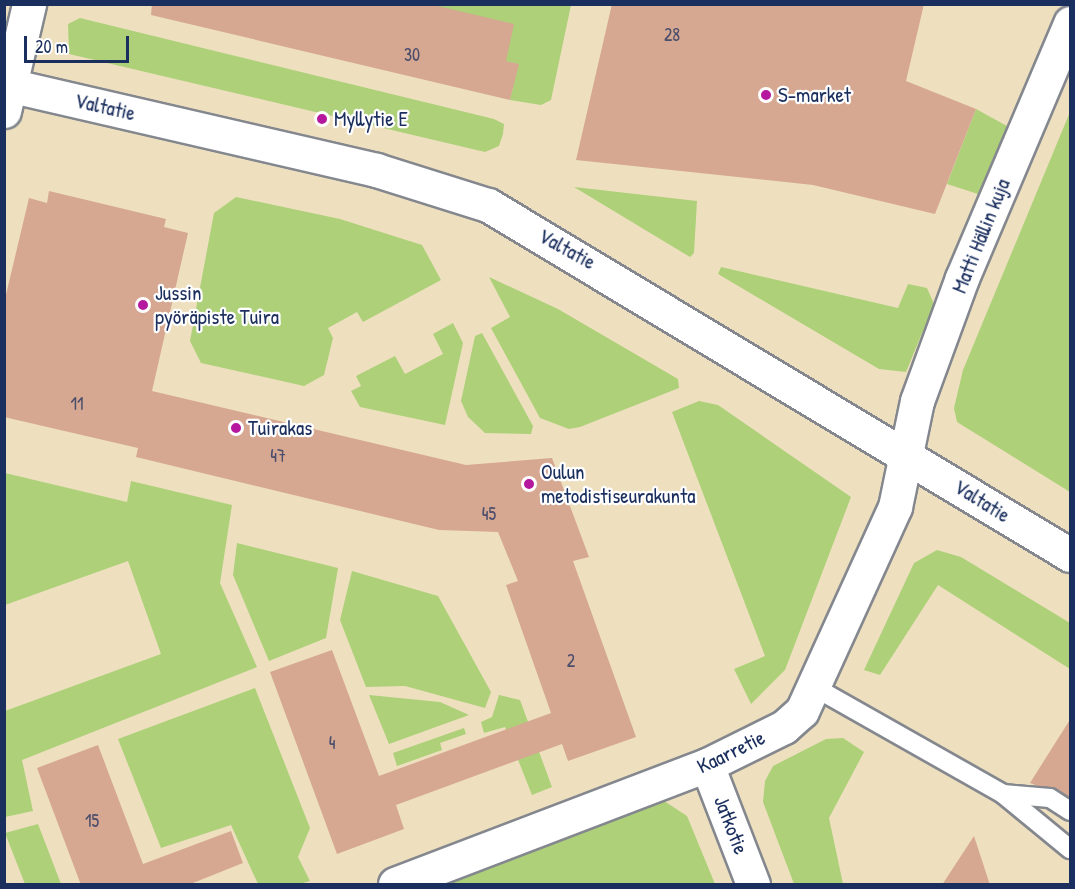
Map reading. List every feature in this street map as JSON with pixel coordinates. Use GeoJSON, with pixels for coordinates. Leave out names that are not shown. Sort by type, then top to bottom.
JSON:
{"type":"FeatureCollection","features":[{"type":"Feature","properties":{"kind":"street"},"geometry":{"type":"LineString","coordinates":[[6,93],[29,4]]}},
{"type":"Feature","properties":{"kind":"street","name":"Matti Hällin kuja"},"geometry":{"type":"LineString","coordinates":[[906,454],[917,401],[962,278],[1071,23]]}},
{"type":"Feature","properties":{"kind":"street","name":"Valtatie"},"geometry":{"type":"LineString","coordinates":[[6,93],[376,170],[488,205],[1071,555]]}},
{"type":"Feature","properties":{"kind":"street","name":"Kaarretie"},"geometry":{"type":"LineString","coordinates":[[395,885],[708,765],[784,727],[802,711],[816,688],[895,507],[906,454]]}},
{"type":"Feature","properties":{"kind":"street","name":"Jatkotie"},"geometry":{"type":"LineString","coordinates":[[708,765],[753,885]]}},
{"type":"Feature","properties":{"kind":"lane"},"geometry":{"type":"LineString","coordinates":[[816,688],[1003,794],[1071,849]]}},
{"type":"Feature","properties":{"kind":"lane"},"geometry":{"type":"LineString","coordinates":[[1003,794],[1050,798],[1071,811]]}},
{"type":"Feature","properties":{"kind":"green space"},"geometry":{"type":"Polygon","coordinates":[[[429,5],[571,5],[551,100],[541,105],[510,100],[518,64],[505,61],[429,5]]]}},
{"type":"Feature","properties":{"kind":"green space"},"geometry":{"type":"Polygon","coordinates":[[[80,18],[494,119],[504,124],[503,134],[499,146],[485,152],[69,54],[68,24],[80,18]]]}},
{"type":"Feature","properties":{"kind":"green space"},"geometry":{"type":"Polygon","coordinates":[[[976,109],[1007,126],[978,194],[947,184],[976,109]]]}},
{"type":"Feature","properties":{"kind":"green space"},"geometry":{"type":"Polygon","coordinates":[[[1070,112],[1070,492],[957,422],[954,408],[963,370],[1070,112]]]}},
{"type":"Feature","properties":{"kind":"green space"},"geometry":{"type":"Polygon","coordinates":[[[574,187],[697,201],[694,253],[690,257],[574,187]]]}},
{"type":"Feature","properties":{"kind":"green space"},"geometry":{"type":"Polygon","coordinates":[[[236,197],[340,219],[422,245],[441,280],[363,322],[357,312],[328,328],[333,338],[324,375],[304,386],[201,363],[190,341],[214,213],[236,197]]]}},
{"type":"Feature","properties":{"kind":"green space"},"geometry":{"type":"Polygon","coordinates":[[[721,267],[898,308],[908,284],[927,288],[934,304],[906,372],[879,369],[718,274],[721,267]]]}},
{"type":"Feature","properties":{"kind":"green space"},"geometry":{"type":"Polygon","coordinates":[[[489,277],[558,309],[678,379],[679,388],[580,427],[569,429],[540,418],[491,328],[510,317],[489,277]]]}},
{"type":"Feature","properties":{"kind":"green space"},"geometry":{"type":"Polygon","coordinates":[[[453,323],[463,343],[445,425],[360,407],[351,391],[361,386],[356,376],[395,356],[405,374],[443,354],[433,334],[453,323]]]}},
{"type":"Feature","properties":{"kind":"green space"},"geometry":{"type":"Polygon","coordinates":[[[482,333],[533,426],[531,434],[485,433],[468,417],[461,401],[475,336],[482,333]]]}},
{"type":"Feature","properties":{"kind":"green space"},"geometry":{"type":"Polygon","coordinates":[[[699,401],[718,405],[851,497],[785,670],[751,704],[734,669],[765,656],[672,412],[699,401]]]}},
{"type":"Feature","properties":{"kind":"green space"},"geometry":{"type":"Polygon","coordinates":[[[5,473],[127,502],[131,481],[232,505],[220,583],[257,667],[22,760],[33,811],[5,817],[5,711],[161,654],[128,561],[5,605],[5,473]]]}},
{"type":"Feature","properties":{"kind":"green space"},"geometry":{"type":"Polygon","coordinates":[[[237,543],[338,568],[326,638],[269,661],[233,575],[237,543]]]}},
{"type":"Feature","properties":{"kind":"green space"},"geometry":{"type":"Polygon","coordinates":[[[937,550],[961,557],[1070,623],[1070,669],[938,585],[880,675],[864,670],[914,563],[937,550]]]}},
{"type":"Feature","properties":{"kind":"green space"},"geometry":{"type":"Polygon","coordinates":[[[352,571],[438,596],[491,692],[485,708],[405,686],[366,687],[340,620],[352,571]]]}},
{"type":"Feature","properties":{"kind":"green space"},"geometry":{"type":"Polygon","coordinates":[[[255,688],[310,828],[298,857],[310,881],[299,884],[258,884],[231,825],[161,848],[118,739],[255,688]]]}},
{"type":"Feature","properties":{"kind":"green space"},"geometry":{"type":"Polygon","coordinates":[[[369,695],[440,702],[469,715],[389,744],[369,695]]]}},
{"type":"Feature","properties":{"kind":"green space"},"geometry":{"type":"Polygon","coordinates":[[[499,695],[520,700],[552,787],[532,795],[505,727],[484,733],[481,722],[492,717],[499,695]]]}},
{"type":"Feature","properties":{"kind":"green space"},"geometry":{"type":"Polygon","coordinates":[[[464,728],[466,734],[440,743],[442,750],[397,766],[393,753],[464,728]]]}},
{"type":"Feature","properties":{"kind":"green space"},"geometry":{"type":"Polygon","coordinates":[[[843,738],[864,752],[829,818],[843,884],[794,884],[763,802],[765,781],[773,766],[826,739],[843,738]]]}},
{"type":"Feature","properties":{"kind":"green space"},"geometry":{"type":"Polygon","coordinates":[[[664,801],[687,816],[715,884],[447,884],[664,801]]]}},
{"type":"Feature","properties":{"kind":"green space"},"geometry":{"type":"Polygon","coordinates":[[[38,824],[61,884],[25,884],[5,833],[38,824]]]}},
{"type":"Feature","properties":{"kind":"building"},"geometry":{"type":"Polygon","coordinates":[[[152,4],[429,4],[514,24],[506,61],[519,64],[510,100],[151,15],[152,4]]]}},
{"type":"Feature","properties":{"kind":"building","name":"S-market"},"geometry":{"type":"Polygon","coordinates":[[[612,4],[924,4],[906,81],[976,109],[935,214],[813,185],[576,160],[612,4]]]}},
{"type":"Feature","properties":{"kind":"building"},"geometry":{"type":"Polygon","coordinates":[[[49,191],[166,219],[164,227],[188,233],[152,391],[466,465],[552,458],[589,557],[573,561],[636,737],[568,761],[562,744],[396,805],[404,829],[337,854],[270,672],[332,650],[379,776],[551,713],[506,585],[518,581],[498,532],[439,530],[136,457],[138,448],[4,417],[4,303],[29,198],[47,203],[49,191]]]}},
{"type":"Feature","properties":{"kind":"building"},"geometry":{"type":"Polygon","coordinates":[[[1071,718],[1071,798],[1030,783],[1071,718]]]}},
{"type":"Feature","properties":{"kind":"building"},"geometry":{"type":"Polygon","coordinates":[[[98,745],[143,864],[231,831],[243,863],[188,885],[81,885],[37,768],[98,745]]]}},
{"type":"Feature","properties":{"kind":"building"},"geometry":{"type":"Polygon","coordinates":[[[974,836],[990,885],[942,885],[974,836]]]}},
{"type":"Feature","properties":{"kind":"place","name":"S-market"},"geometry":{"type":"Point","coordinates":[766,95]}},
{"type":"Feature","properties":{"kind":"place","name":"Myllytie E"},"geometry":{"type":"Point","coordinates":[322,119]}},
{"type":"Feature","properties":{"kind":"place","name":"Jussin pyöräpiste Tuira"},"geometry":{"type":"Point","coordinates":[143,305]}},
{"type":"Feature","properties":{"kind":"place","name":"Tuirakas"},"geometry":{"type":"Point","coordinates":[236,428]}},
{"type":"Feature","properties":{"kind":"place","name":"Oulun metodistiseurakunta"},"geometry":{"type":"Point","coordinates":[529,484]}}]}
